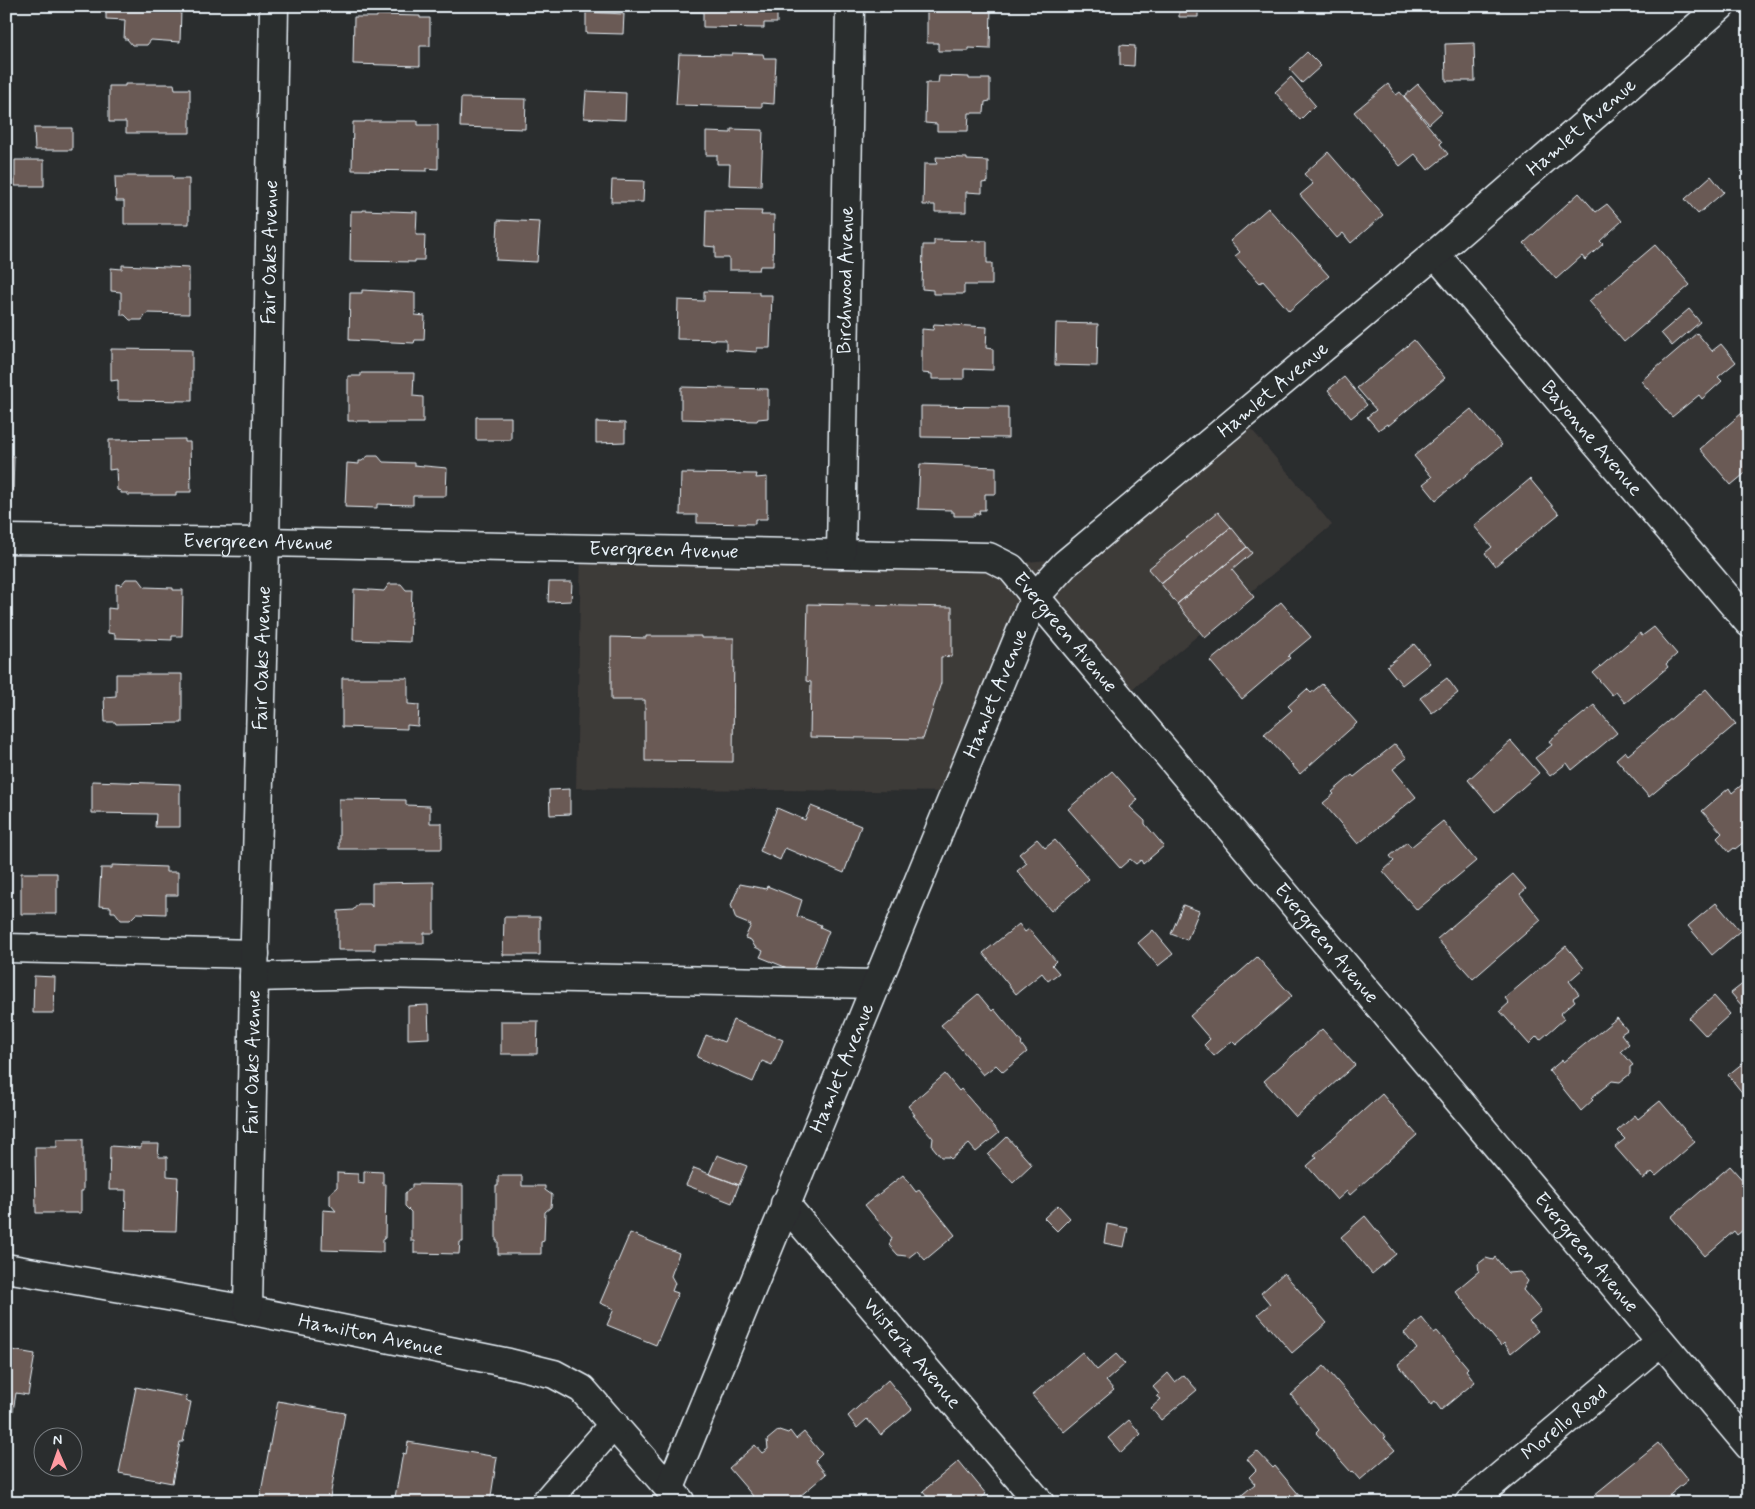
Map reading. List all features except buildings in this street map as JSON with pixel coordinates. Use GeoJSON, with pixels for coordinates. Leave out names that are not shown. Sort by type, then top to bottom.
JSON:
{"type":"FeatureCollection","features":[{"type":"Feature","properties":{"kind":"street","name":"Fair Oaks Avenue"},"geometry":{"type":"LineString","coordinates":[[248,1310],[265,542],[274,6]]}},
{"type":"Feature","properties":{"kind":"street","name":"Birchwood Avenue"},"geometry":{"type":"LineString","coordinates":[[841,554],[850,6]]}},
{"type":"Feature","properties":{"kind":"street","name":"Hamlet Avenue"},"geometry":{"type":"LineString","coordinates":[[676,1496],[785,1204],[1034,597],[1066,564],[1436,254],[1721,6]]}},
{"type":"Feature","properties":{"kind":"street","name":"Bayonne Avenue"},"geometry":{"type":"LineString","coordinates":[[1436,254],[1749,623]]}},
{"type":"Feature","properties":{"kind":"street","name":"Evergreen Avenue"},"geometry":{"type":"LineString","coordinates":[[6,539],[265,542],[989,557],[1010,568],[1749,1446]]}},
{"type":"Feature","properties":{"kind":"street"},"geometry":{"type":"LineString","coordinates":[[6,948],[376,974],[876,984]]}},
{"type":"Feature","properties":{"kind":"street","name":"Wisteria Avenue"},"geometry":{"type":"LineString","coordinates":[[785,1204],[1040,1503]]}},
{"type":"Feature","properties":{"kind":"street","name":"Hamilton Avenue"},"geometry":{"type":"LineString","coordinates":[[6,1268],[248,1310],[510,1363],[554,1374],[582,1389],[676,1496]]}},
{"type":"Feature","properties":{"kind":"street","name":"Morello Road"},"geometry":{"type":"LineString","coordinates":[[1469,1503],[1660,1342]]}},
{"type":"Feature","properties":{"kind":"street"},"geometry":{"type":"LineString","coordinates":[[545,1503],[614,1424]]}},
{"type":"Feature","properties":{"kind":"shaded area"},"geometry":{"type":"Polygon","coordinates":[[[1242,418],[1332,525],[1118,701],[1043,608],[961,792],[576,788],[581,550],[1004,564],[1081,557],[1242,418]]]}}]}
